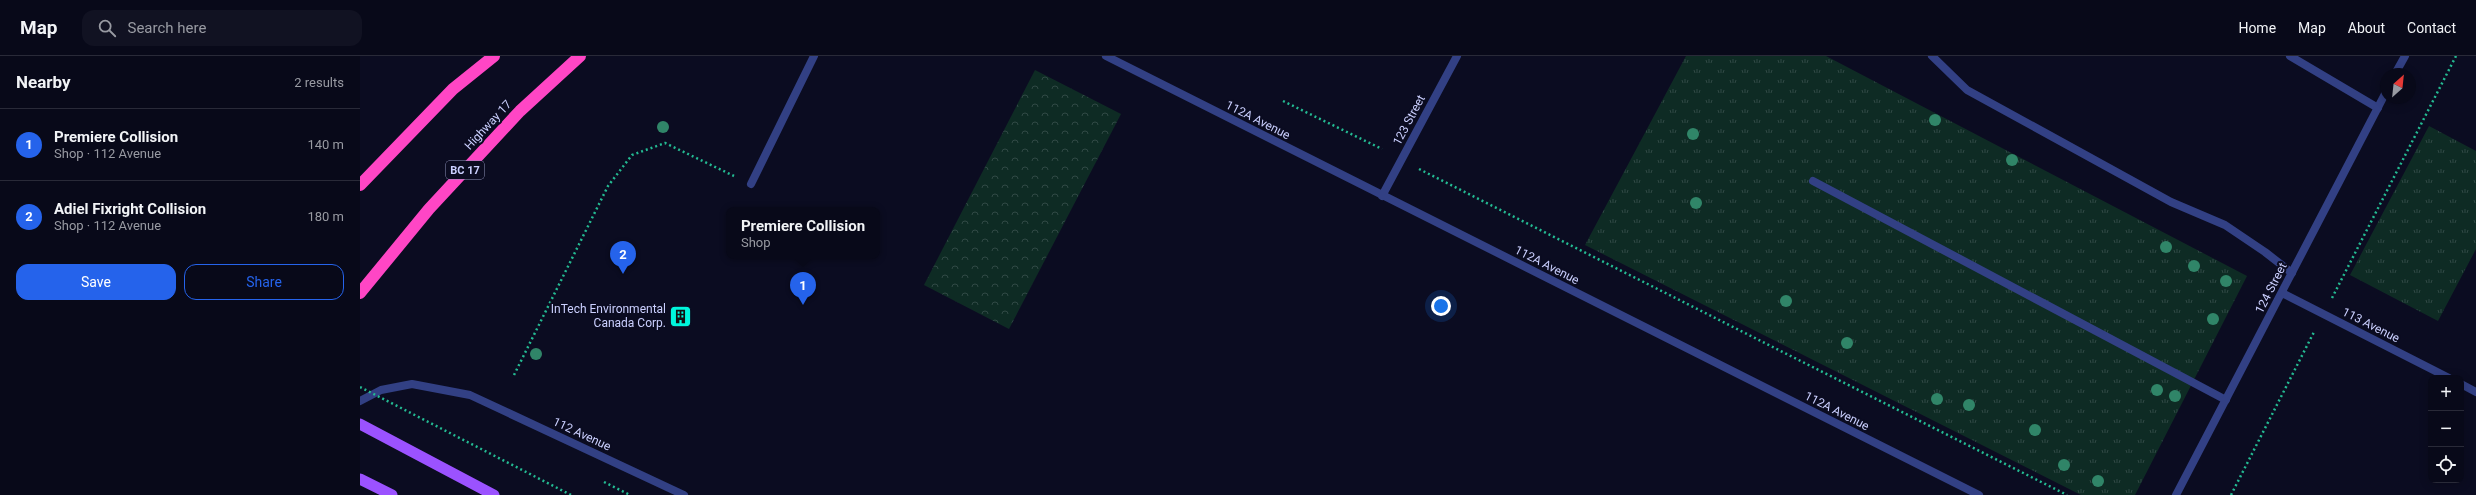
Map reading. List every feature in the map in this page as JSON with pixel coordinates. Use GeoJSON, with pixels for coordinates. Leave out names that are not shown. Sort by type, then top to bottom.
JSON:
{"type":"FeatureCollection","features":[{"type":"Feature","properties":{"kind":"highway"},"geometry":{"type":"LineString","coordinates":[[360,185],[452,89],[494,56]]}},
{"type":"Feature","properties":{"kind":"highway","name":"Highway 17"},"geometry":{"type":"LineString","coordinates":[[360,293],[429,209],[520,111],[580,56]]}},
{"type":"Feature","properties":{"kind":"main road"},"geometry":{"type":"LineString","coordinates":[[360,424],[494,495]]}},
{"type":"Feature","properties":{"kind":"main road"},"geometry":{"type":"LineString","coordinates":[[360,478],[392,495]]}},
{"type":"Feature","properties":{"kind":"street"},"geometry":{"type":"LineString","coordinates":[[751,184],[814,56]]}},
{"type":"Feature","properties":{"kind":"street","name":"112A Avenue"},"geometry":{"type":"LineString","coordinates":[[1106,56],[1979,495]]}},
{"type":"Feature","properties":{"kind":"street","name":"123 Street"},"geometry":{"type":"LineString","coordinates":[[1382,196],[1457,56]]}},
{"type":"Feature","properties":{"kind":"street"},"geometry":{"type":"LineString","coordinates":[[1932,56],[1967,90],[2171,202],[2225,226],[2265,252],[2292,273]]}},
{"type":"Feature","properties":{"kind":"street"},"geometry":{"type":"LineString","coordinates":[[2290,56],[2378,108]]}},
{"type":"Feature","properties":{"kind":"street"},"geometry":{"type":"LineString","coordinates":[[2398,68],[2405,56]]}},
{"type":"Feature","properties":{"kind":"street","name":"124 Street"},"geometry":{"type":"LineString","coordinates":[[2176,495],[2380,104]]}},
{"type":"Feature","properties":{"kind":"street"},"geometry":{"type":"LineString","coordinates":[[1813,181],[2226,400]]}},
{"type":"Feature","properties":{"kind":"street","name":"113 Avenue"},"geometry":{"type":"LineString","coordinates":[[2282,293],[2443,375]]}},
{"type":"Feature","properties":{"kind":"street","name":"112 Avenue"},"geometry":{"type":"LineString","coordinates":[[360,401],[381,390],[412,384],[470,395],[684,495]]}},
{"type":"Feature","properties":{"kind":"street"},"geometry":{"type":"LineString","coordinates":[[2464,386],[2476,392]]}},
{"type":"Feature","properties":{"kind":"path"},"geometry":{"type":"LineString","coordinates":[[2331,300],[2456,56]]}},
{"type":"Feature","properties":{"kind":"path"},"geometry":{"type":"LineString","coordinates":[[1283,101],[1382,149]]}},
{"type":"Feature","properties":{"kind":"path"},"geometry":{"type":"LineString","coordinates":[[514,375],[608,186],[632,155],[665,143],[751,184]]}},
{"type":"Feature","properties":{"kind":"path"},"geometry":{"type":"LineString","coordinates":[[1416,168],[2067,495]]}},
{"type":"Feature","properties":{"kind":"path"},"geometry":{"type":"LineString","coordinates":[[2232,495],[2314,332]]}},
{"type":"Feature","properties":{"kind":"path"},"geometry":{"type":"LineString","coordinates":[[360,387],[571,495]]}},
{"type":"Feature","properties":{"kind":"green space"},"geometry":{"type":"Polygon","coordinates":[[[1686,56],[1826,56],[2247,276],[2135,495],[2081,495],[1585,245],[1686,56]]]}},
{"type":"Feature","properties":{"kind":"green space"},"geometry":{"type":"Polygon","coordinates":[[[1035,70],[1121,114],[1009,329],[924,285],[1035,70]]]}},
{"type":"Feature","properties":{"kind":"green space"},"geometry":{"type":"Polygon","coordinates":[[[2429,126],[2476,151],[2476,249],[2438,321],[2350,275],[2429,126]]]}},
{"type":"Feature","properties":{"kind":"place","name":"Adiel Fixright Collision"},"geometry":{"type":"Point","coordinates":[623,274]}},
{"type":"Feature","properties":{"kind":"place","name":"Premiere Collision"},"geometry":{"type":"Point","coordinates":[803,305]}},
{"type":"Feature","properties":{"kind":"place","name":"InTech Environmental Canada Corp."},"geometry":{"type":"Point","coordinates":[681,316]}}]}
